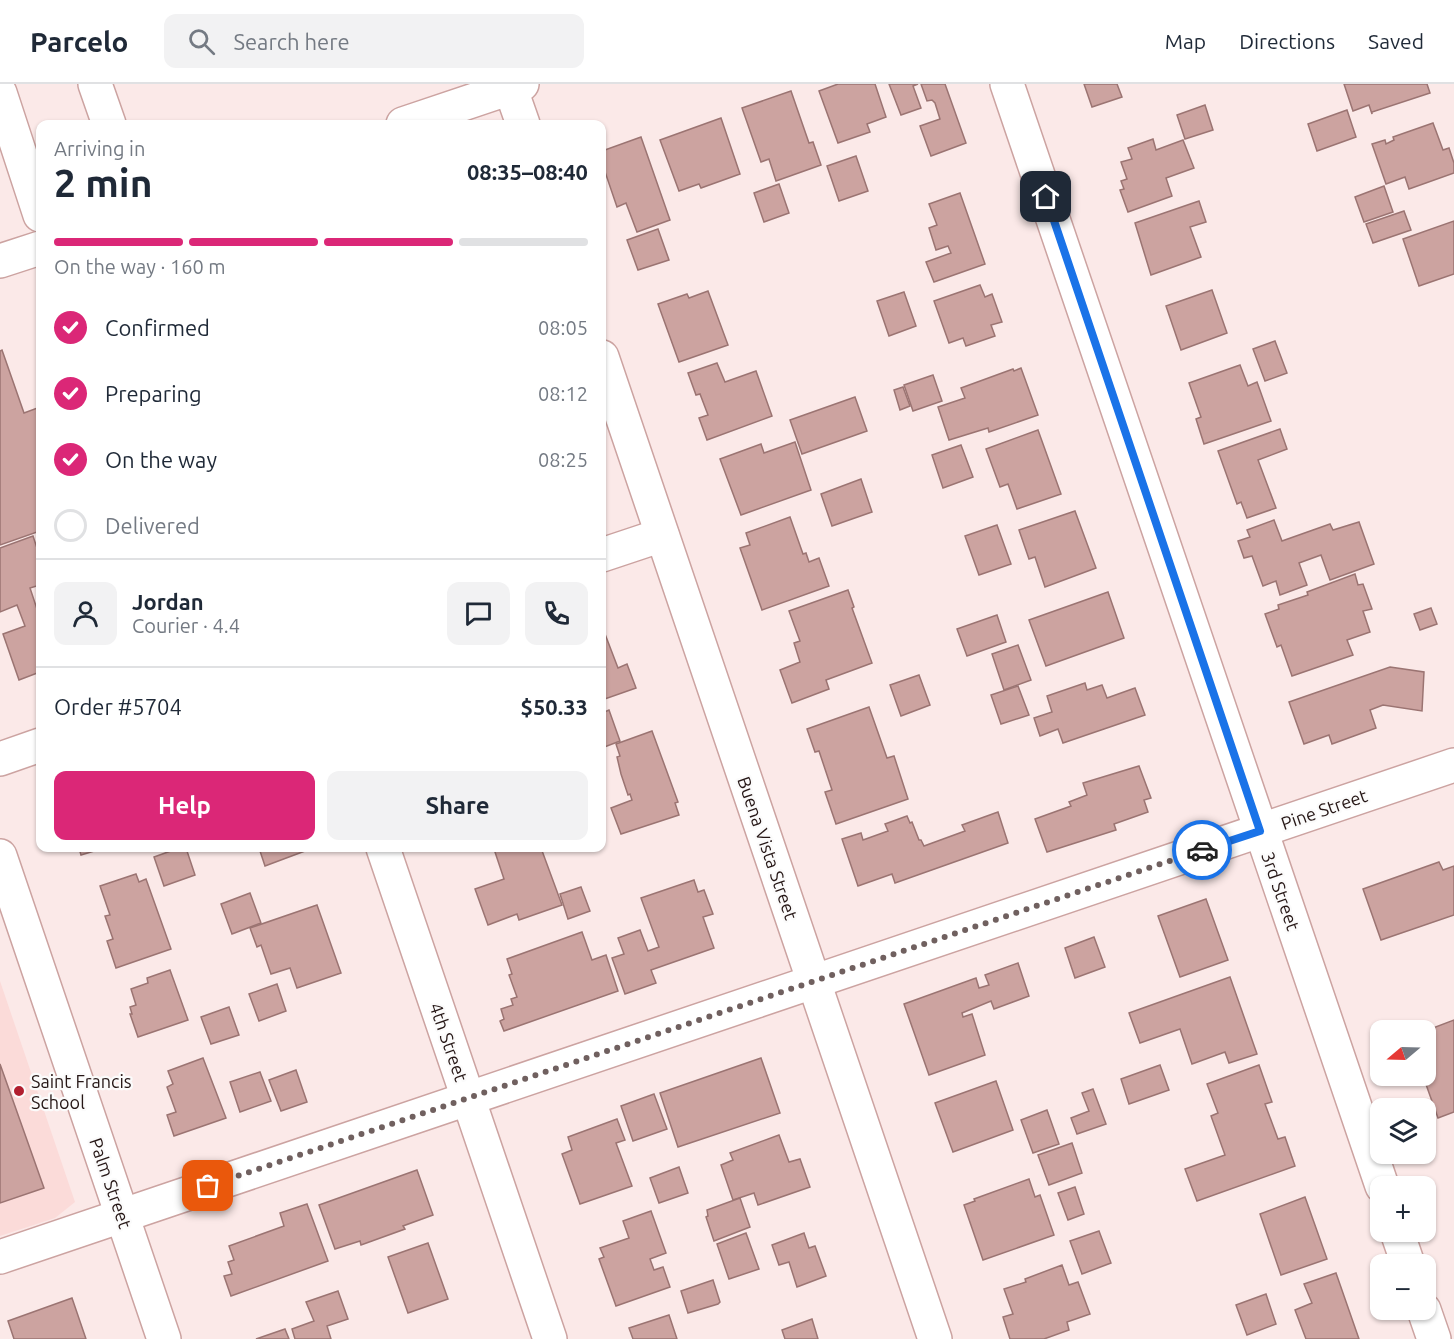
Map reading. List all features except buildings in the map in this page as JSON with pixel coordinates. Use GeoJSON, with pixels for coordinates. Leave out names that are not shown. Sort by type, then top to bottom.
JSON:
{"type":"FeatureCollection","features":[{"type":"Feature","properties":{"kind":"street"},"geometry":{"type":"LineString","coordinates":[[95,84],[108,120]]}},
{"type":"Feature","properties":{"kind":"street","name":"3rd Street"},"geometry":{"type":"LineString","coordinates":[[1007,84],[1379,1176]]}},
{"type":"Feature","properties":{"kind":"street"},"geometry":{"type":"LineString","coordinates":[[414,120],[514,85],[522,120]]}},
{"type":"Feature","properties":{"kind":"street"},"geometry":{"type":"LineString","coordinates":[[0,93],[36,203]]}},
{"type":"Feature","properties":{"kind":"street"},"geometry":{"type":"LineString","coordinates":[[0,261],[36,249]]}},
{"type":"Feature","properties":{"kind":"street","name":"Buena Vista Street"},"geometry":{"type":"LineString","coordinates":[[606,369],[935,1339]]}},
{"type":"Feature","properties":{"kind":"street"},"geometry":{"type":"LineString","coordinates":[[606,554],[662,535]]}},
{"type":"Feature","properties":{"kind":"street"},"geometry":{"type":"LineString","coordinates":[[0,759],[36,747]]}},
{"type":"Feature","properties":{"kind":"street","name":"Pine Street"},"geometry":{"type":"LineString","coordinates":[[0,1257],[1454,765]]}},
{"type":"Feature","properties":{"kind":"street","name":"4th Street"},"geometry":{"type":"LineString","coordinates":[[384,852],[550,1339]]}},
{"type":"Feature","properties":{"kind":"street","name":"Palm Street"},"geometry":{"type":"LineString","coordinates":[[0,856],[164,1339]]}},
{"type":"Feature","properties":{"kind":"street"},"geometry":{"type":"LineString","coordinates":[[1427,1320],[1434,1339]]}},
{"type":"Feature","properties":{"kind":"shaded area","name":"Saint Francis School"},"geometry":{"type":"Polygon","coordinates":[[[0,981],[75,1202],[55,1218],[0,1236],[0,981]]]}},
{"type":"Feature","properties":{"kind":"way so far"},"geometry":{"type":"LineString","coordinates":[[208,1186],[1202,850]]}},
{"type":"Feature","properties":{"kind":"place","name":"Saint Francis School"},"geometry":{"type":"Point","coordinates":[19,1091]}},
{"type":"Feature","properties":{"kind":"route"},"geometry":{"type":"LineString","coordinates":[[1046,197],[1260,831],[1202,850]]}}]}
